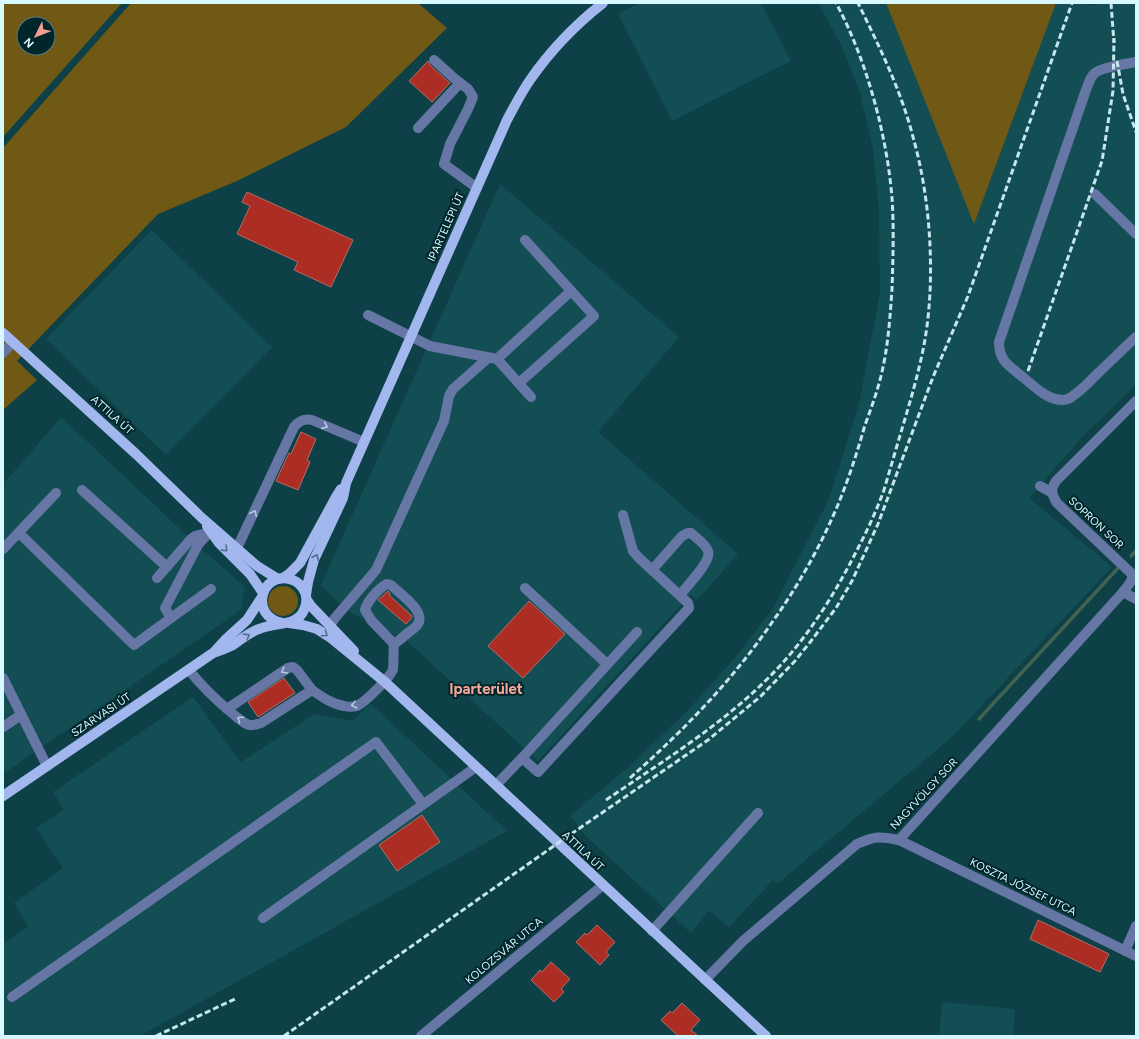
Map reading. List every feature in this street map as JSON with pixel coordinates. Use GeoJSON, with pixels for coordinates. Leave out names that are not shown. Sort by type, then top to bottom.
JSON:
{"type":"FeatureCollection","features":[{"type":"Feature","properties":{"kind":"main road","name":"IPARTELEPI ÚT"},"geometry":{"type":"LineString","coordinates":[[346,483],[507,120],[530,81],[548,57],[568,33],[596,5]]}},
{"type":"Feature","properties":{"kind":"main road","name":"ATTILA ÚT"},"geometry":{"type":"LineString","coordinates":[[3,333],[136,454],[202,518],[212,530],[219,543],[250,574],[262,595]]}},
{"type":"Feature","properties":{"kind":"main road"},"geometry":{"type":"LineString","coordinates":[[213,653],[225,640],[248,620],[269,584],[290,573],[300,563],[336,497],[346,483]]}},
{"type":"Feature","properties":{"kind":"main road"},"geometry":{"type":"LineString","coordinates":[[213,653],[230,646],[257,629],[294,621],[304,612],[308,582],[314,560],[343,498],[346,483]]}},
{"type":"Feature","properties":{"kind":"main road","name":"ATTILA ÚT"},"geometry":{"type":"LineString","coordinates":[[212,530],[237,548],[257,566],[280,579]]}},
{"type":"Feature","properties":{"kind":"main road"},"geometry":{"type":"LineString","coordinates":[[280,579],[289,579],[299,584],[306,597]]}},
{"type":"Feature","properties":{"kind":"main road"},"geometry":{"type":"LineString","coordinates":[[262,595],[264,609],[267,615],[276,622],[285,623]]}},
{"type":"Feature","properties":{"kind":"main road","name":"ATTILA ÚT"},"geometry":{"type":"LineString","coordinates":[[306,597],[311,606],[384,682]]}},
{"type":"Feature","properties":{"kind":"main road","name":"ATTILA ÚT"},"geometry":{"type":"LineString","coordinates":[[285,623],[303,625],[317,629],[331,638],[384,682],[766,1036]]}},
{"type":"Feature","properties":{"kind":"main road","name":"SZARVASI ÚT"},"geometry":{"type":"LineString","coordinates":[[3,796],[213,653]]}},
{"type":"Feature","properties":{"kind":"street"},"geometry":{"type":"LineString","coordinates":[[434,60],[468,89],[473,97],[450,144],[444,164],[477,188]]}},
{"type":"Feature","properties":{"kind":"street"},"geometry":{"type":"LineString","coordinates":[[1136,62],[1100,71],[1094,74],[1092,78],[999,342],[999,347],[1000,354],[1004,362],[1044,394],[1061,400],[1079,392],[1136,337]]}},
{"type":"Feature","properties":{"kind":"street"},"geometry":{"type":"LineString","coordinates":[[418,128],[460,83]]}},
{"type":"Feature","properties":{"kind":"street"},"geometry":{"type":"LineString","coordinates":[[1095,194],[1136,234]]}},
{"type":"Feature","properties":{"kind":"street"},"geometry":{"type":"LineString","coordinates":[[519,383],[594,316],[525,240]]}},
{"type":"Feature","properties":{"kind":"street"},"geometry":{"type":"LineString","coordinates":[[330,625],[376,570],[444,421],[449,396],[453,389],[571,291]]}},
{"type":"Feature","properties":{"kind":"street"},"geometry":{"type":"LineString","coordinates":[[368,315],[430,346],[492,358],[519,383],[531,397]]}},
{"type":"Feature","properties":{"kind":"street"},"geometry":{"type":"LineString","coordinates":[[3,354],[13,342]]}},
{"type":"Feature","properties":{"kind":"street"},"geometry":{"type":"LineString","coordinates":[[1040,486],[1051,492],[1056,481],[1136,401]]}},
{"type":"Feature","properties":{"kind":"street"},"geometry":{"type":"LineString","coordinates":[[237,548],[294,427],[299,422],[306,419],[312,420],[364,442]]}},
{"type":"Feature","properties":{"kind":"street"},"geometry":{"type":"LineString","coordinates":[[82,490],[167,567]]}},
{"type":"Feature","properties":{"kind":"street","name":"SOPRON SOR"},"geometry":{"type":"LineString","coordinates":[[1051,492],[1057,503],[1132,574],[1132,581],[1123,592]]}},
{"type":"Feature","properties":{"kind":"street"},"geometry":{"type":"LineString","coordinates":[[3,549],[56,493]]}},
{"type":"Feature","properties":{"kind":"street"},"geometry":{"type":"LineString","coordinates":[[522,758],[538,772],[689,608],[688,603],[633,551],[623,515]]}},
{"type":"Feature","properties":{"kind":"street"},"geometry":{"type":"LineString","coordinates":[[157,578],[195,536],[212,530]]}},
{"type":"Feature","properties":{"kind":"street"},"geometry":{"type":"LineString","coordinates":[[171,618],[165,608],[198,545],[212,530]]}},
{"type":"Feature","properties":{"kind":"street"},"geometry":{"type":"LineString","coordinates":[[19,533],[134,645],[211,589]]}},
{"type":"Feature","properties":{"kind":"street"},"geometry":{"type":"LineString","coordinates":[[652,570],[685,534],[691,533],[707,549],[709,556],[680,595]]}},
{"type":"Feature","properties":{"kind":"street"},"geometry":{"type":"LineString","coordinates":[[227,709],[288,668],[293,667],[312,690],[329,701],[351,707],[360,703],[384,682],[393,670],[394,644],[371,620],[365,610],[368,602],[383,586],[387,584],[391,585],[414,606],[417,610],[419,618],[416,627],[394,644]]}},
{"type":"Feature","properties":{"kind":"street"},"geometry":{"type":"LineString","coordinates":[[525,588],[607,664]]}},
{"type":"Feature","properties":{"kind":"street"},"geometry":{"type":"LineString","coordinates":[[1123,592],[1136,599]]}},
{"type":"Feature","properties":{"kind":"street","name":"NAGYVÖLGY SOR"},"geometry":{"type":"LineString","coordinates":[[705,980],[743,942],[858,844],[872,838],[885,837],[899,840],[1123,592]]}},
{"type":"Feature","properties":{"kind":"street"},"geometry":{"type":"LineString","coordinates":[[496,785],[637,632]]}},
{"type":"Feature","properties":{"kind":"street"},"geometry":{"type":"LineString","coordinates":[[189,670],[208,693],[243,722],[249,725],[261,723],[312,690]]}},
{"type":"Feature","properties":{"kind":"street"},"geometry":{"type":"LineString","coordinates":[[3,678],[47,766]]}},
{"type":"Feature","properties":{"kind":"street"},"geometry":{"type":"LineString","coordinates":[[3,727],[21,715]]}},
{"type":"Feature","properties":{"kind":"street"},"geometry":{"type":"LineString","coordinates":[[12,997],[376,742],[423,804]]}},
{"type":"Feature","properties":{"kind":"street"},"geometry":{"type":"LineString","coordinates":[[263,918],[476,767]]}},
{"type":"Feature","properties":{"kind":"street"},"geometry":{"type":"LineString","coordinates":[[652,930],[758,813]]}},
{"type":"Feature","properties":{"kind":"street","name":"KOSZTA JÓZSEF UTCA"},"geometry":{"type":"LineString","coordinates":[[899,840],[1136,956]]}},
{"type":"Feature","properties":{"kind":"street","name":"KOLOZSVÁR UTCA"},"geometry":{"type":"LineString","coordinates":[[421,1036],[603,885]]}},
{"type":"Feature","properties":{"kind":"street"},"geometry":{"type":"LineString","coordinates":[[1125,951],[1136,926]]}},
{"type":"Feature","properties":{"kind":"shaded area"},"geometry":{"type":"Polygon","coordinates":[[[3,3],[122,3],[3,137],[3,3]]]}},
{"type":"Feature","properties":{"kind":"shaded area"},"geometry":{"type":"Polygon","coordinates":[[[131,3],[418,3],[447,28],[346,127],[237,181],[158,214],[17,361],[37,380],[3,410],[3,148],[131,3]]]}},
{"type":"Feature","properties":{"kind":"shaded area"},"geometry":{"type":"Polygon","coordinates":[[[639,3],[761,3],[791,61],[672,121],[618,14],[639,3]]]}},
{"type":"Feature","properties":{"kind":"shaded area"},"geometry":{"type":"Polygon","coordinates":[[[818,3],[886,3],[974,223],[1056,3],[1088,3],[1087,6],[1105,3],[1136,3],[1136,385],[1084,435],[1029,498],[1112,567],[952,737],[777,884],[773,880],[729,927],[709,911],[691,933],[588,838],[570,816],[631,765],[688,710],[733,660],[772,610],[829,499],[859,404],[880,293],[879,211],[873,149],[860,92],[840,43],[818,3]]]}},
{"type":"Feature","properties":{"kind":"shaded area"},"geometry":{"type":"Polygon","coordinates":[[[886,3],[1056,3],[974,224],[886,3]]]}},
{"type":"Feature","properties":{"kind":"shaded area"},"geometry":{"type":"Polygon","coordinates":[[[500,184],[679,337],[598,432],[738,554],[697,600],[691,595],[538,761],[408,642],[348,611],[321,585],[500,184]]]}},
{"type":"Feature","properties":{"kind":"shaded area"},"geometry":{"type":"Polygon","coordinates":[[[152,230],[272,347],[166,455],[46,339],[152,230]]]}},
{"type":"Feature","properties":{"kind":"shaded area"},"geometry":{"type":"Polygon","coordinates":[[[61,417],[196,544],[245,587],[241,610],[3,774],[3,483],[61,417]]]}},
{"type":"Feature","properties":{"kind":"shaded area"},"geometry":{"type":"Polygon","coordinates":[[[283,586],[289,587],[297,595],[297,607],[289,615],[283,616],[277,615],[269,607],[268,601],[269,595],[277,587],[283,586]]]}},
{"type":"Feature","properties":{"kind":"shaded area"},"geometry":{"type":"Polygon","coordinates":[[[193,697],[241,762],[314,714],[353,721],[370,703],[507,831],[140,1036],[3,1036],[3,939],[6,942],[28,926],[14,903],[63,868],[36,828],[64,810],[53,792],[193,697]]]}},
{"type":"Feature","properties":{"kind":"shaded area"},"geometry":{"type":"Polygon","coordinates":[[[942,1002],[1015,1009],[1013,1036],[939,1036],[942,1002]]]}},
{"type":"Feature","properties":{"kind":"building"},"geometry":{"type":"Polygon","coordinates":[[[428,61],[430,65],[450,83],[432,102],[409,81],[428,61]]]}},
{"type":"Feature","properties":{"kind":"building"},"geometry":{"type":"Polygon","coordinates":[[[247,192],[353,240],[331,287],[294,270],[298,262],[237,234],[250,206],[242,202],[247,192]]]}},
{"type":"Feature","properties":{"kind":"building"},"geometry":{"type":"Polygon","coordinates":[[[301,432],[316,439],[307,460],[310,462],[298,490],[276,481],[301,432]]]}},
{"type":"Feature","properties":{"kind":"building"},"geometry":{"type":"Polygon","coordinates":[[[388,591],[390,594],[389,595],[412,616],[406,624],[378,600],[388,591]]]}},
{"type":"Feature","properties":{"kind":"building"},"geometry":{"type":"Polygon","coordinates":[[[529,601],[565,634],[523,678],[488,646],[529,601]]]}},
{"type":"Feature","properties":{"kind":"building"},"geometry":{"type":"Polygon","coordinates":[[[284,678],[295,693],[258,717],[248,702],[284,678]]]}},
{"type":"Feature","properties":{"kind":"building"},"geometry":{"type":"Polygon","coordinates":[[[422,815],[440,842],[397,871],[379,845],[422,815]]]}},
{"type":"Feature","properties":{"kind":"building"},"geometry":{"type":"Polygon","coordinates":[[[1038,920],[1109,954],[1100,972],[1030,939],[1038,920]]]}},
{"type":"Feature","properties":{"kind":"building"},"geometry":{"type":"Polygon","coordinates":[[[597,925],[615,942],[606,952],[609,955],[600,965],[576,942],[585,933],[587,935],[597,925]]]}},
{"type":"Feature","properties":{"kind":"building"},"geometry":{"type":"Polygon","coordinates":[[[551,962],[570,979],[561,989],[564,992],[554,1002],[531,980],[540,970],[542,972],[551,962]]]}},
{"type":"Feature","properties":{"kind":"building"},"geometry":{"type":"Polygon","coordinates":[[[682,1003],[700,1020],[691,1030],[698,1036],[678,1036],[661,1020],[670,1011],[672,1013],[682,1003]]]}},
{"type":"Feature","properties":{"kind":"waterway"},"geometry":{"type":"LineString","coordinates":[[1131,556],[1136,551]]}},
{"type":"Feature","properties":{"kind":"waterway"},"geometry":{"type":"LineString","coordinates":[[979,719],[1118,568]]}},
{"type":"Feature","properties":{"kind":"railway"},"geometry":{"type":"LineString","coordinates":[[630,778],[669,742],[724,684],[757,643],[791,594],[816,551],[837,507],[852,467],[879,382],[887,344],[892,289],[892,198],[880,123],[866,72],[857,48],[836,3]]}},
{"type":"Feature","properties":{"kind":"railway"},"geometry":{"type":"LineString","coordinates":[[606,800],[673,755],[717,723],[758,688],[789,656],[820,614],[838,584],[867,530],[884,490],[911,398],[924,345],[930,294],[930,241],[924,187],[908,120],[889,68],[858,3]]}},
{"type":"Feature","properties":{"kind":"railway"},"geometry":{"type":"LineString","coordinates":[[284,1036],[558,843],[708,740],[761,696],[795,661],[811,641],[836,608],[852,581],[878,524],[933,377],[968,296],[1072,3]]}},
{"type":"Feature","properties":{"kind":"railway"},"geometry":{"type":"LineString","coordinates":[[1111,3],[1114,43]]}},
{"type":"Feature","properties":{"kind":"railway"},"geometry":{"type":"LineString","coordinates":[[1028,371],[1102,161],[1113,91],[1114,38]]}},
{"type":"Feature","properties":{"kind":"railway"},"geometry":{"type":"LineString","coordinates":[[1117,61],[1123,94],[1136,132]]}},
{"type":"Feature","properties":{"kind":"railway"},"geometry":{"type":"LineString","coordinates":[[156,1036],[237,998]]}},
{"type":"Feature","properties":{"kind":"district","name":"Iparterület"},"geometry":{"type":"Point","coordinates":[486,689]}}]}
